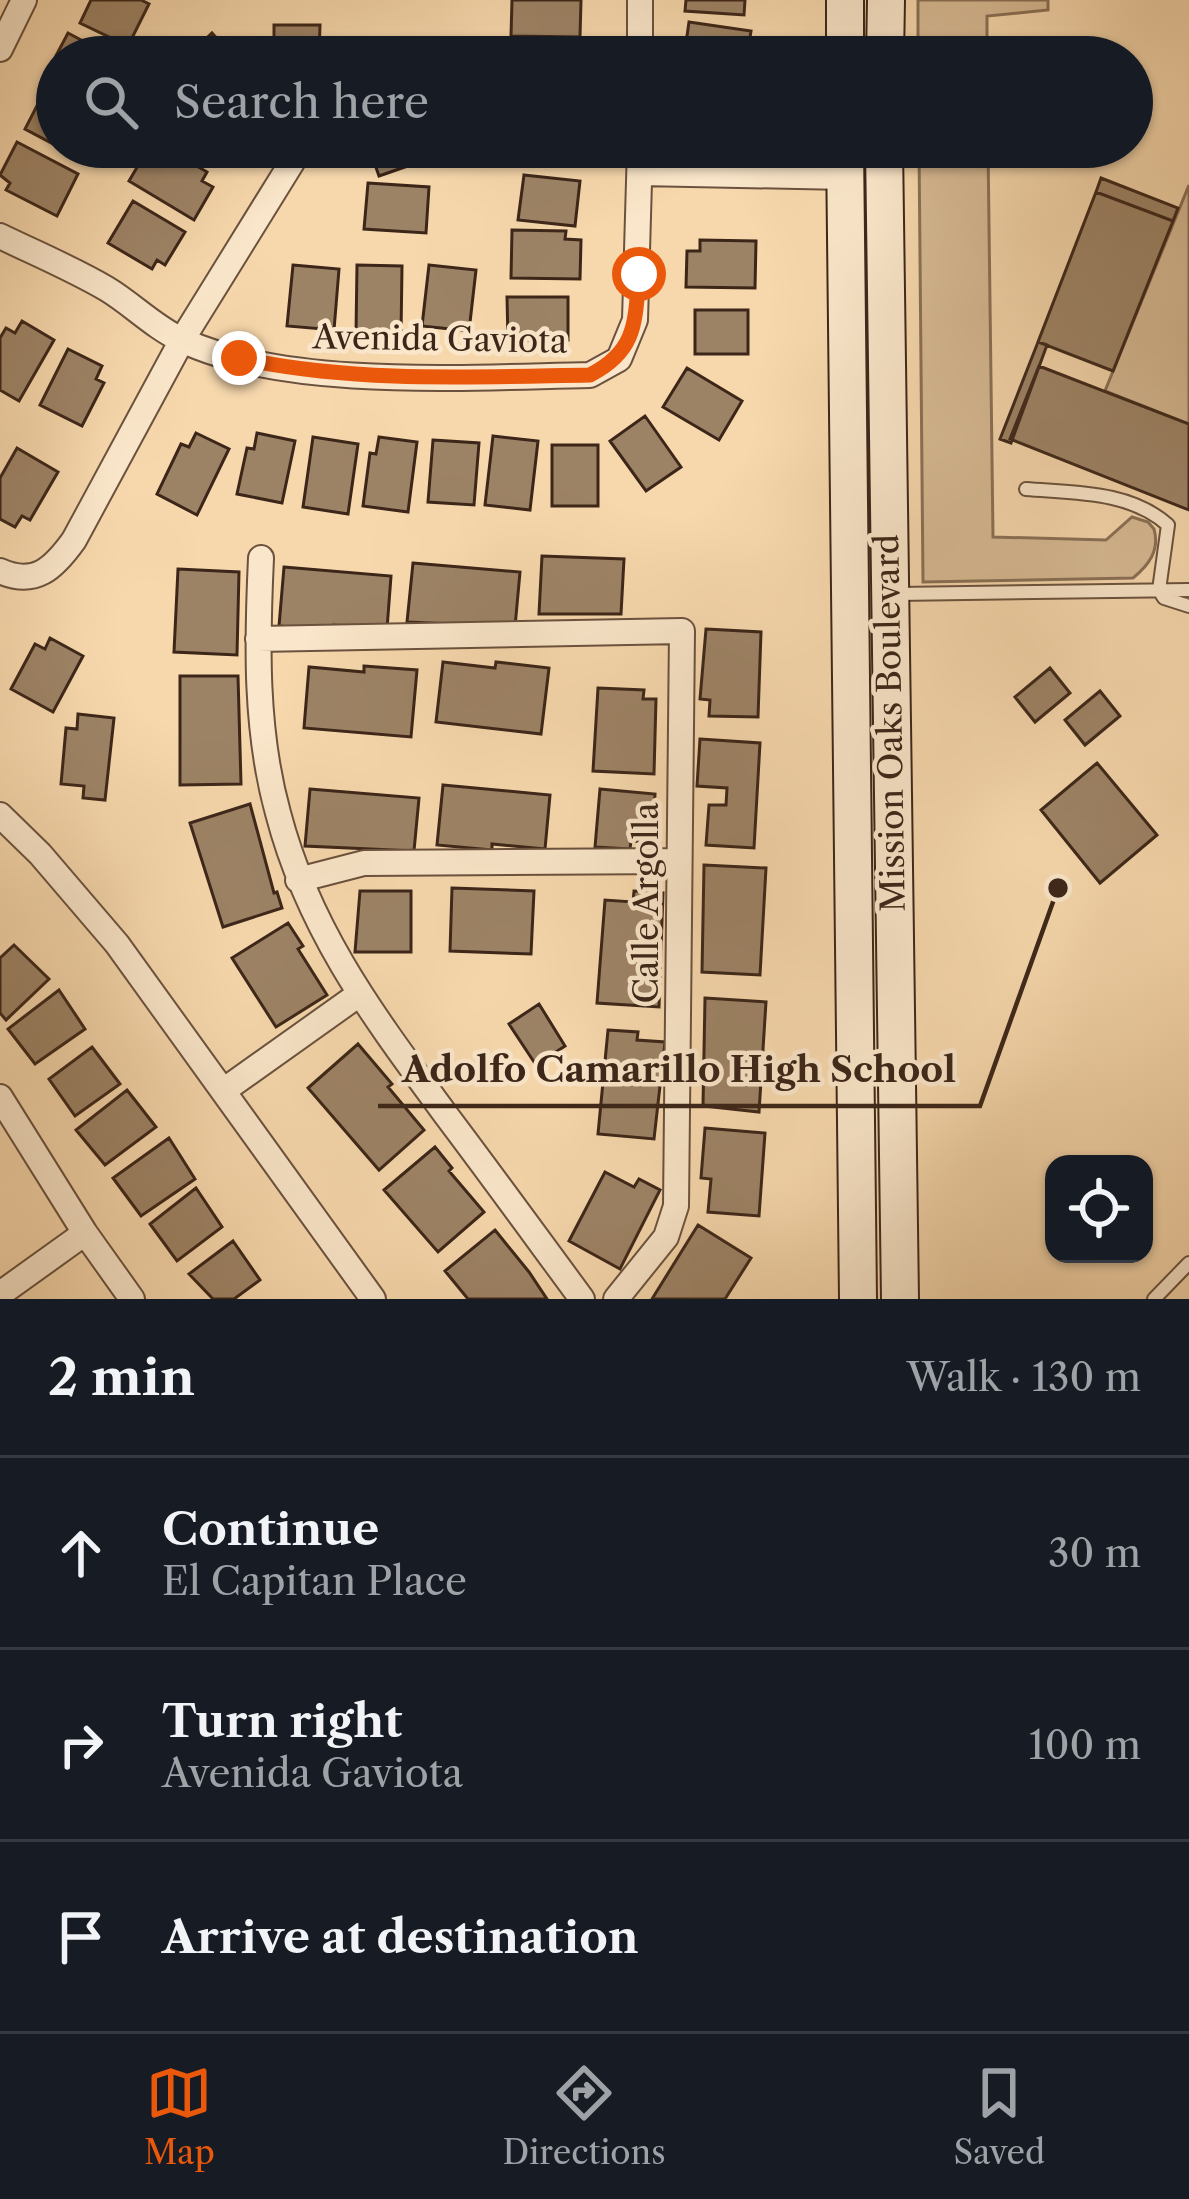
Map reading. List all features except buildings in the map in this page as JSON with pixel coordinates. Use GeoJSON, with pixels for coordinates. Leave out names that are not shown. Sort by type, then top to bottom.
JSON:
{"type":"FeatureCollection","features":[{"type":"Feature","properties":{"kind":"main road"},"geometry":{"type":"LineString","coordinates":[[845,0],[845,36]]}},
{"type":"Feature","properties":{"kind":"main road"},"geometry":{"type":"LineString","coordinates":[[885,36],[886,0]]}},
{"type":"Feature","properties":{"kind":"main road","name":"Mission Oaks Boulevard"},"geometry":{"type":"LineString","coordinates":[[849,168],[858,1299]]}},
{"type":"Feature","properties":{"kind":"main road"},"geometry":{"type":"LineString","coordinates":[[857,168],[865,180],[867,566],[872,582],[890,593]]}},
{"type":"Feature","properties":{"kind":"main road","name":"Mission Oaks Boulevard"},"geometry":{"type":"LineString","coordinates":[[884,168],[900,1299]]}},
{"type":"Feature","properties":{"kind":"street"},"geometry":{"type":"LineString","coordinates":[[0,49],[24,0]]}},
{"type":"Feature","properties":{"kind":"street"},"geometry":{"type":"LineString","coordinates":[[640,0],[640,36]]}},
{"type":"Feature","properties":{"kind":"street"},"geometry":{"type":"LineString","coordinates":[[0,572],[23,579],[56,566],[182,340],[288,168]]}},
{"type":"Feature","properties":{"kind":"street"},"geometry":{"type":"LineString","coordinates":[[640,168],[640,173],[705,168]]}},
{"type":"Feature","properties":{"kind":"street","name":"Avenida Gaviota"},"geometry":{"type":"LineString","coordinates":[[0,236],[106,289],[182,340],[285,368],[375,376],[590,375],[619,358],[635,320],[640,173]]}},
{"type":"Feature","properties":{"kind":"street"},"geometry":{"type":"LineString","coordinates":[[260,558],[263,735],[277,810],[298,880],[358,995],[582,1299]]}},
{"type":"Feature","properties":{"kind":"street","name":"Calle Argolla"},"geometry":{"type":"LineString","coordinates":[[258,639],[682,631],[676,1206],[665,1237],[616,1299]]}},
{"type":"Feature","properties":{"kind":"street"},"geometry":{"type":"LineString","coordinates":[[0,815],[117,944],[373,1299]]}},
{"type":"Feature","properties":{"kind":"street"},"geometry":{"type":"LineString","coordinates":[[298,880],[364,862],[679,861]]}},
{"type":"Feature","properties":{"kind":"street"},"geometry":{"type":"LineString","coordinates":[[223,1091],[358,995]]}},
{"type":"Feature","properties":{"kind":"street"},"geometry":{"type":"LineString","coordinates":[[0,1097],[132,1299]]}},
{"type":"Feature","properties":{"kind":"street"},"geometry":{"type":"LineString","coordinates":[[0,1294],[85,1233]]}},
{"type":"Feature","properties":{"kind":"lane"},"geometry":{"type":"LineString","coordinates":[[1026,489],[1101,496],[1149,508],[1168,525],[1160,590],[1164,598],[1189,607]]}},
{"type":"Feature","properties":{"kind":"lane"},"geometry":{"type":"LineString","coordinates":[[890,593],[919,597],[1189,590]]}},
{"type":"Feature","properties":{"kind":"lane"},"geometry":{"type":"LineString","coordinates":[[1154,1299],[1189,1264]]}},
{"type":"Feature","properties":{"kind":"shaded area"},"geometry":{"type":"Polygon","coordinates":[[[918,0],[1048,0],[1048,10],[987,16],[987,36],[918,36],[918,0]]]}},
{"type":"Feature","properties":{"kind":"shaded area"},"geometry":{"type":"Polygon","coordinates":[[[919,168],[988,168],[993,537],[1106,540],[1132,517],[1148,522],[1156,544],[1152,557],[1133,578],[923,582],[919,168]]]}},
{"type":"Feature","properties":{"kind":"shaded area"},"geometry":{"type":"Polygon","coordinates":[[[1189,185],[1189,424],[1105,391],[1189,185]]]}},
{"type":"Feature","properties":{"kind":"place","name":"Adolfo Camarillo High School"},"geometry":{"type":"Point","coordinates":[1058,888]}},
{"type":"Feature","properties":{"kind":"route"},"geometry":{"type":"LineString","coordinates":[[239,358],[285,368],[375,376],[590,375],[619,358],[630,338],[639,274]]}}]}
